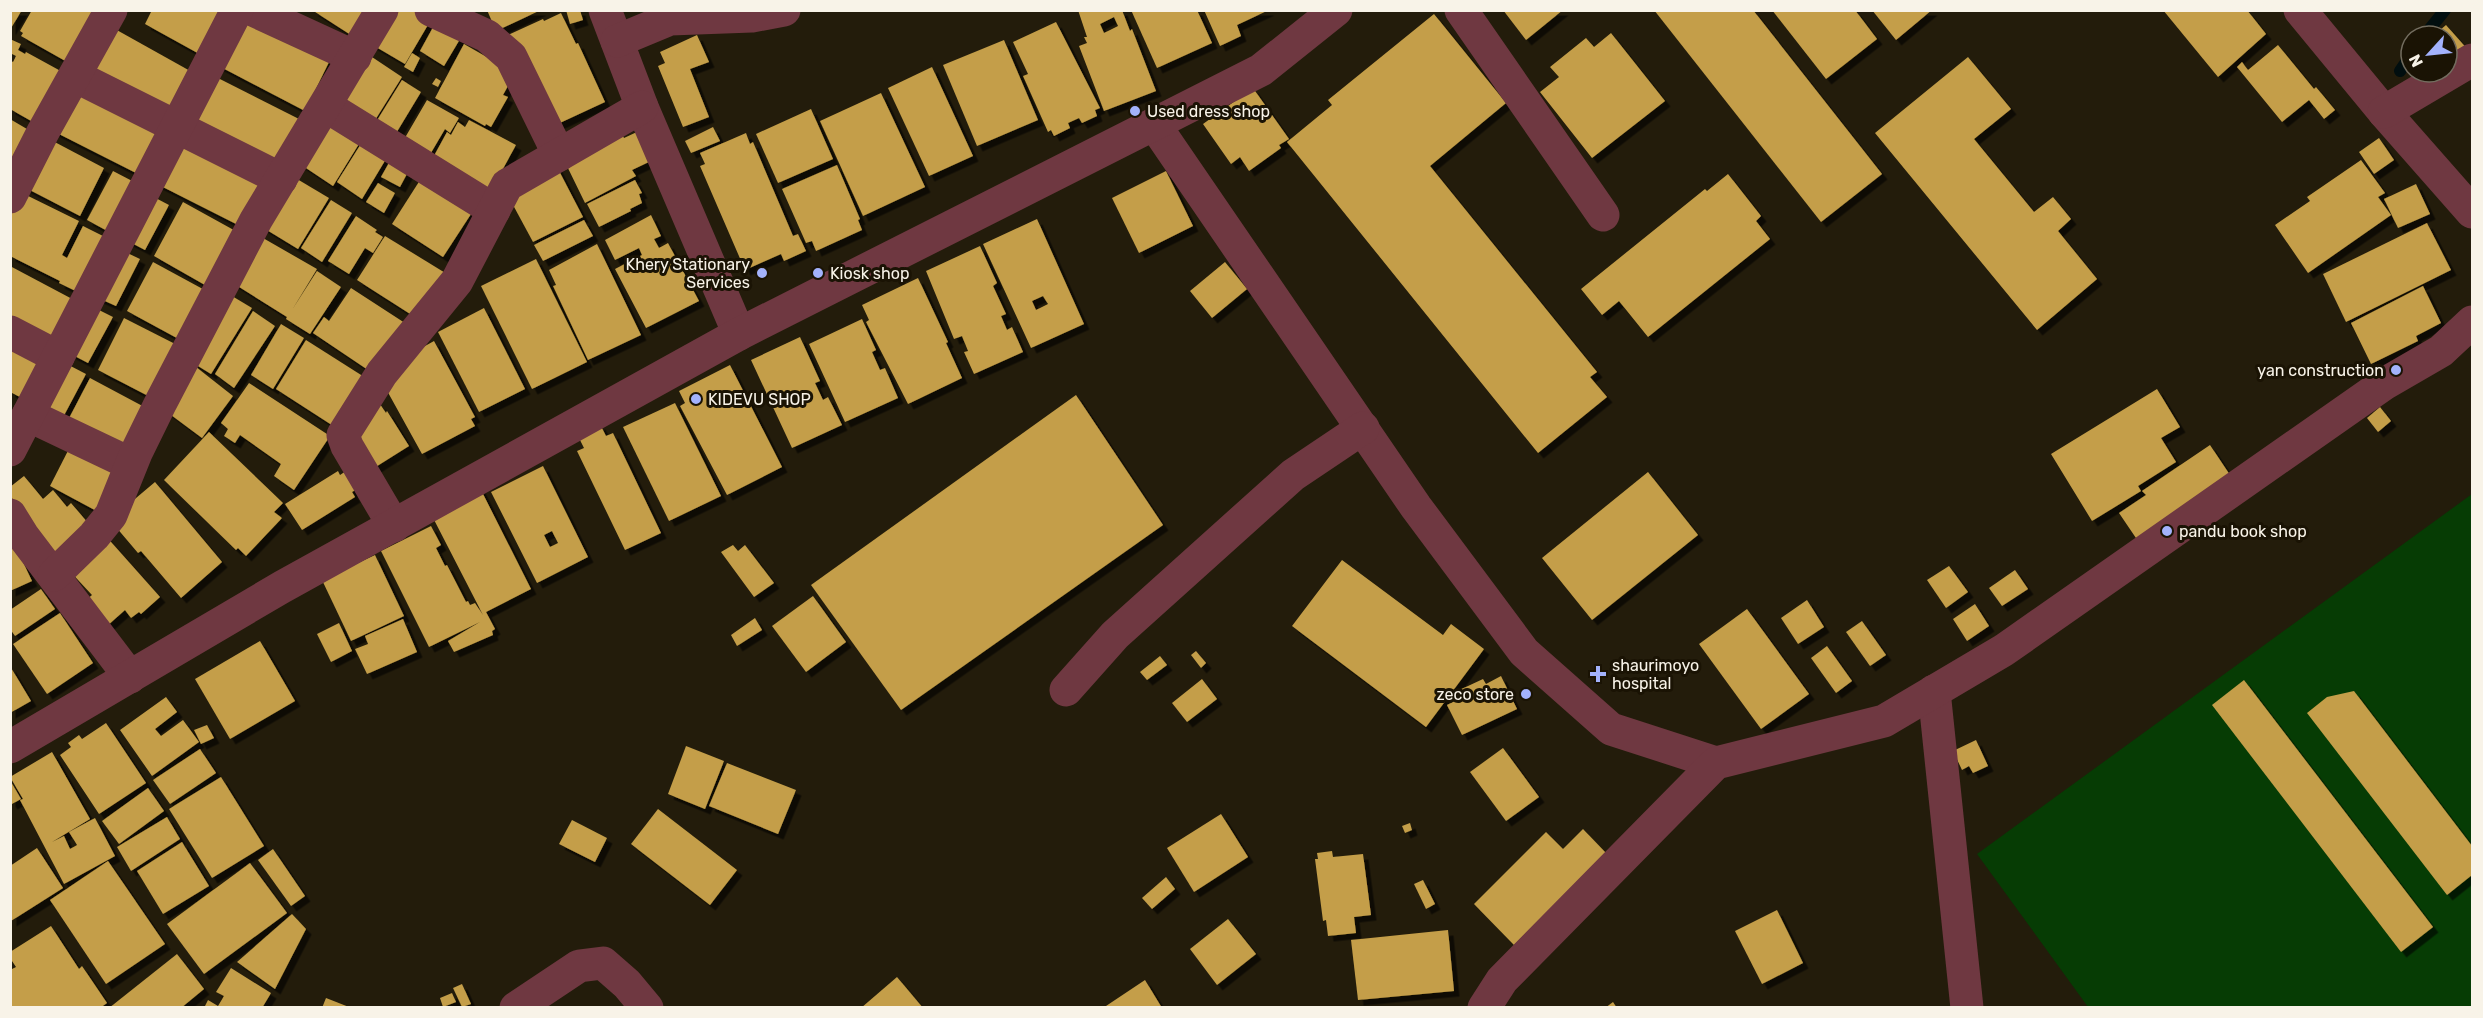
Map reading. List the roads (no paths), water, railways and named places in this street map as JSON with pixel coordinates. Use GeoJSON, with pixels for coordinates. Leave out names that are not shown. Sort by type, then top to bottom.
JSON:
{"type":"FeatureCollection","features":[{"type":"Feature","properties":{"kind":"street"},"geometry":{"type":"LineString","coordinates":[[10,197],[111,10]]}},
{"type":"Feature","properties":{"kind":"street"},"geometry":{"type":"LineString","coordinates":[[10,450],[237,10]]}},
{"type":"Feature","properties":{"kind":"street"},"geometry":{"type":"LineString","coordinates":[[253,10],[355,57]]}},
{"type":"Feature","properties":{"kind":"street"},"geometry":{"type":"LineString","coordinates":[[54,575],[94,536],[111,515],[131,464],[161,402],[256,220],[382,10]]}},
{"type":"Feature","properties":{"kind":"street"},"geometry":{"type":"LineString","coordinates":[[431,10],[487,36],[511,57],[559,155]]}},
{"type":"Feature","properties":{"kind":"street"},"geometry":{"type":"LineString","coordinates":[[605,10],[642,107],[739,334]]}},
{"type":"Feature","properties":{"kind":"street"},"geometry":{"type":"LineString","coordinates":[[617,41],[670,19],[752,16],[784,10]]}},
{"type":"Feature","properties":{"kind":"street"},"geometry":{"type":"LineString","coordinates":[[10,747],[282,587],[739,334],[1261,70],[1336,10]]}},
{"type":"Feature","properties":{"kind":"street"},"geometry":{"type":"LineString","coordinates":[[1461,10],[1603,215]]}},
{"type":"Feature","properties":{"kind":"street"},"geometry":{"type":"LineString","coordinates":[[2300,10],[2408,98],[2472,212]]}},
{"type":"Feature","properties":{"kind":"street"},"geometry":{"type":"LineString","coordinates":[[2408,98],[2472,60]]}},
{"type":"Feature","properties":{"kind":"street"},"geometry":{"type":"LineString","coordinates":[[75,76],[281,179]]}},
{"type":"Feature","properties":{"kind":"street"},"geometry":{"type":"LineString","coordinates":[[326,106],[494,210]]}},
{"type":"Feature","properties":{"kind":"street"},"geometry":{"type":"LineString","coordinates":[[394,526],[347,446],[343,435],[382,374],[457,281],[507,185],[642,107]]}},
{"type":"Feature","properties":{"kind":"street"},"geometry":{"type":"LineString","coordinates":[[1154,124],[1416,507],[1524,652],[1611,729],[1716,763]]}},
{"type":"Feature","properties":{"kind":"street"},"geometry":{"type":"LineString","coordinates":[[1484,1008],[1502,980],[1716,763],[1884,721],[2004,650],[2384,384],[2441,351],[2472,322]]}},
{"type":"Feature","properties":{"kind":"street"},"geometry":{"type":"LineString","coordinates":[[10,332],[58,357]]}},
{"type":"Feature","properties":{"kind":"street"},"geometry":{"type":"LineString","coordinates":[[28,415],[131,464]]}},
{"type":"Feature","properties":{"kind":"street"},"geometry":{"type":"LineString","coordinates":[[1066,690],[1115,635],[1293,475],[1363,428]]}},
{"type":"Feature","properties":{"kind":"street"},"geometry":{"type":"LineString","coordinates":[[10,515],[22,536],[130,676]]}},
{"type":"Feature","properties":{"kind":"street"},"geometry":{"type":"LineString","coordinates":[[1934,691],[1967,1008]]}},
{"type":"Feature","properties":{"kind":"street"},"geometry":{"type":"LineString","coordinates":[[516,1008],[579,966],[603,963],[627,984],[647,1008]]}},
{"type":"Feature","properties":{"kind":"waterway"},"geometry":{"type":"LineString","coordinates":[[2434,24],[2445,10]]}},
{"type":"Feature","properties":{"kind":"place","name":"Used dress shop"},"geometry":{"type":"Point","coordinates":[1135,111]}},
{"type":"Feature","properties":{"kind":"place","name":"Khery Stationary Services"},"geometry":{"type":"Point","coordinates":[762,273]}},
{"type":"Feature","properties":{"kind":"place","name":"Kiosk shop"},"geometry":{"type":"Point","coordinates":[818,273]}},
{"type":"Feature","properties":{"kind":"place","name":"yan construction"},"geometry":{"type":"Point","coordinates":[2396,370]}},
{"type":"Feature","properties":{"kind":"place","name":"KIDEVU SHOP"},"geometry":{"type":"Point","coordinates":[696,399]}},
{"type":"Feature","properties":{"kind":"place","name":"pandu book shop"},"geometry":{"type":"Point","coordinates":[2167,531]}},
{"type":"Feature","properties":{"kind":"place","name":"shaurimoyo hospital"},"geometry":{"type":"Point","coordinates":[1598,674]}},
{"type":"Feature","properties":{"kind":"place","name":"zeco store"},"geometry":{"type":"Point","coordinates":[1526,694]}}]}
